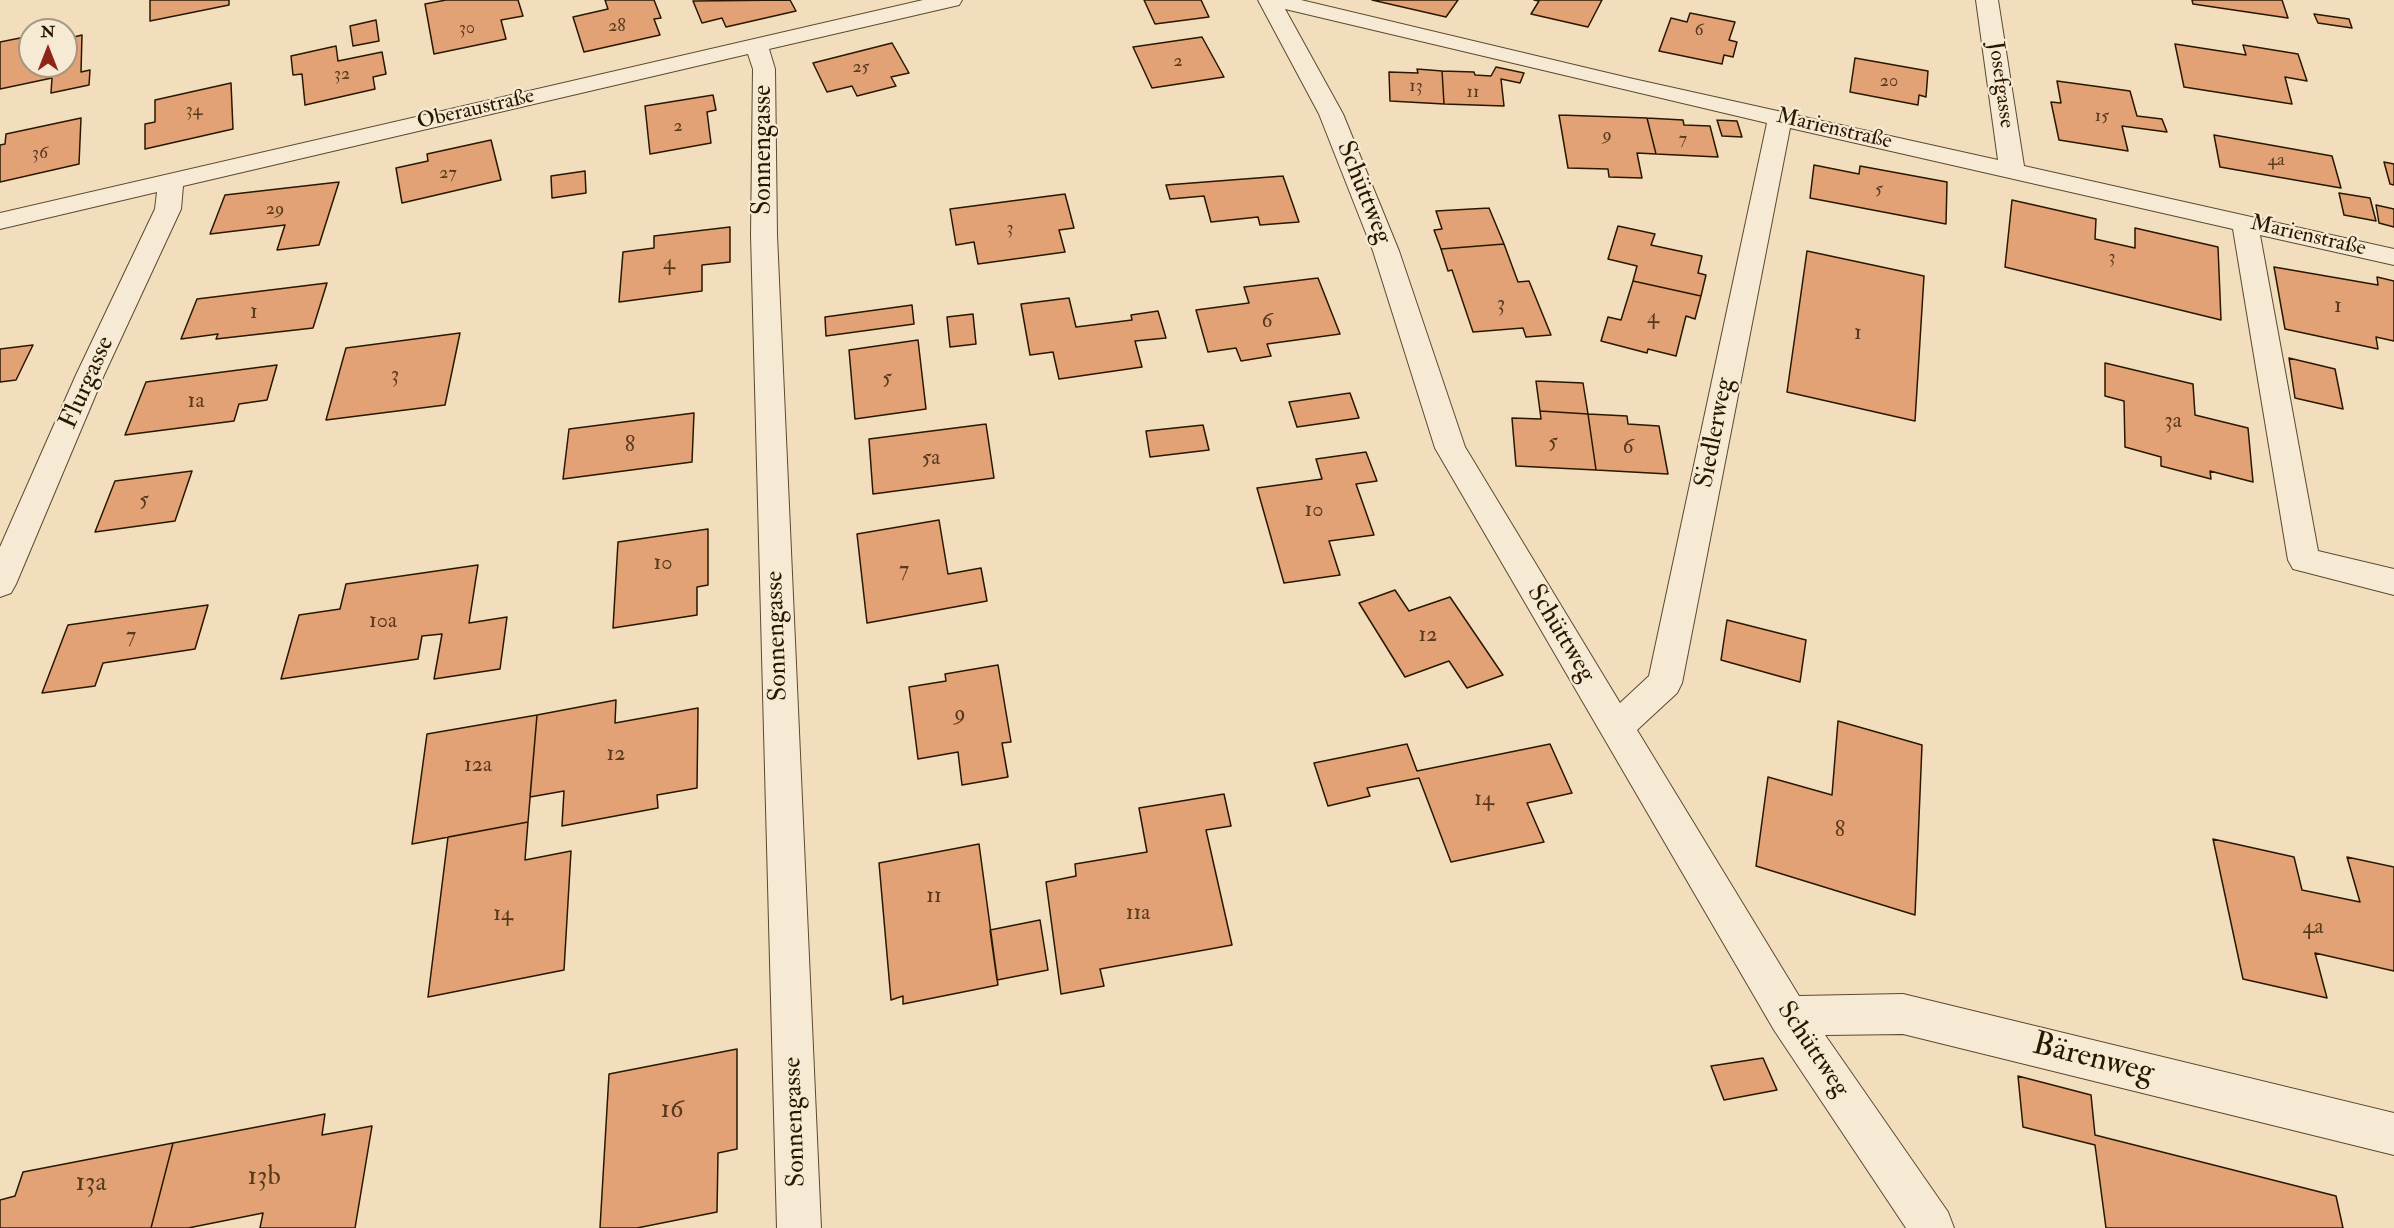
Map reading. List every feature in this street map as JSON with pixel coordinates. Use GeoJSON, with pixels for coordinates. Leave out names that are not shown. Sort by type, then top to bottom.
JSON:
{"type":"FeatureCollection","features":[{"type":"Feature","properties":{"kind":"street","name":"Oberaustraße"},"geometry":{"type":"LineString","coordinates":[[0,221],[951,0]]}},
{"type":"Feature","properties":{"kind":"street","name":"Schüttweg"},"geometry":{"type":"LineString","coordinates":[[1269,0],[1335,122],[1386,251],[1450,448],[1788,1016],[1932,1228]]}},
{"type":"Feature","properties":{"kind":"street","name":"Marienstraße"},"geometry":{"type":"LineString","coordinates":[[1274,0],[1779,118],[2394,257]]}},
{"type":"Feature","properties":{"kind":"street","name":"Josefgasse"},"geometry":{"type":"LineString","coordinates":[[1987,0],[2012,170]]}},
{"type":"Feature","properties":{"kind":"street","name":"Sonnengasse"},"geometry":{"type":"LineString","coordinates":[[757,45],[764,69],[764,235],[799,1228]]}},
{"type":"Feature","properties":{"kind":"street","name":"Siedlerweg"},"geometry":{"type":"LineString","coordinates":[[1616,728],[1665,683],[1779,118]]}},
{"type":"Feature","properties":{"kind":"street","name":"Flurgasse"},"geometry":{"type":"LineString","coordinates":[[0,584],[90,375],[168,209],[171,181]]}},
{"type":"Feature","properties":{"kind":"street"},"geometry":{"type":"LineString","coordinates":[[2245,223],[2304,560],[2394,582]]}},
{"type":"Feature","properties":{"kind":"street","name":"Bärenweg"},"geometry":{"type":"LineString","coordinates":[[1788,1016],[1903,1014],[2394,1134]]}},
{"type":"Feature","properties":{"kind":"building"},"geometry":{"type":"Polygon","coordinates":[[[150,0],[229,0],[229,5],[150,21],[150,0]]]}},
{"type":"Feature","properties":{"kind":"building"},"geometry":{"type":"Polygon","coordinates":[[[446,0],[518,0],[523,16],[501,20],[506,39],[434,54],[425,4],[446,0]]]}},
{"type":"Feature","properties":{"kind":"building"},"geometry":{"type":"Polygon","coordinates":[[[605,0],[654,0],[661,18],[654,19],[660,35],[584,52],[573,17],[608,9],[605,0]]]}},
{"type":"Feature","properties":{"kind":"building"},"geometry":{"type":"Polygon","coordinates":[[[790,0],[796,11],[726,27],[722,18],[702,23],[693,1],[790,0]]]}},
{"type":"Feature","properties":{"kind":"building"},"geometry":{"type":"Polygon","coordinates":[[[1144,0],[1201,0],[1209,17],[1155,24],[1144,0]]]}},
{"type":"Feature","properties":{"kind":"building"},"geometry":{"type":"Polygon","coordinates":[[[1372,0],[1458,0],[1446,17],[1372,0]]]}},
{"type":"Feature","properties":{"kind":"building"},"geometry":{"type":"Polygon","coordinates":[[[1534,0],[1602,0],[1588,27],[1531,14],[1539,1],[1534,0]]]}},
{"type":"Feature","properties":{"kind":"building"},"geometry":{"type":"Polygon","coordinates":[[[2192,0],[2282,0],[2288,18],[2193,4],[2192,0]]]}},
{"type":"Feature","properties":{"kind":"building"},"geometry":{"type":"Polygon","coordinates":[[[1690,13],[1735,22],[1729,40],[1737,42],[1733,57],[1724,55],[1722,64],[1659,51],[1671,18],[1687,22],[1690,13]]]}},
{"type":"Feature","properties":{"kind":"building"},"geometry":{"type":"Polygon","coordinates":[[[2314,14],[2349,19],[2352,28],[2318,23],[2314,14]]]}},
{"type":"Feature","properties":{"kind":"building"},"geometry":{"type":"Polygon","coordinates":[[[376,20],[379,41],[353,46],[350,26],[376,20]]]}},
{"type":"Feature","properties":{"kind":"building"},"geometry":{"type":"Polygon","coordinates":[[[82,35],[81,72],[90,70],[89,85],[51,93],[52,78],[78,78],[78,36],[82,35]]]}},
{"type":"Feature","properties":{"kind":"building"},"geometry":{"type":"Polygon","coordinates":[[[1202,37],[1224,77],[1152,88],[1133,47],[1202,37]]]}},
{"type":"Feature","properties":{"kind":"building"},"geometry":{"type":"Polygon","coordinates":[[[18,38],[18,78],[52,78],[0,89],[0,42],[18,38]]]}},
{"type":"Feature","properties":{"kind":"building"},"geometry":{"type":"Polygon","coordinates":[[[892,43],[909,73],[891,77],[896,86],[857,96],[852,86],[827,92],[813,63],[892,43]]]}},
{"type":"Feature","properties":{"kind":"building"},"geometry":{"type":"Polygon","coordinates":[[[2175,44],[2246,55],[2243,45],[2298,54],[2307,81],[2285,77],[2292,104],[2184,87],[2175,44]]]}},
{"type":"Feature","properties":{"kind":"building"},"geometry":{"type":"Polygon","coordinates":[[[336,46],[338,61],[382,52],[386,74],[373,77],[375,89],[305,105],[302,74],[293,75],[291,56],[336,46]]]}},
{"type":"Feature","properties":{"kind":"building"},"geometry":{"type":"Polygon","coordinates":[[[1855,58],[1928,71],[1926,97],[1919,95],[1918,105],[1850,92],[1855,58]]]}},
{"type":"Feature","properties":{"kind":"building"},"geometry":{"type":"Polygon","coordinates":[[[1496,67],[1524,73],[1520,83],[1501,79],[1504,106],[1444,104],[1442,71],[1474,72],[1475,75],[1491,76],[1496,67]]]}},
{"type":"Feature","properties":{"kind":"building"},"geometry":{"type":"Polygon","coordinates":[[[1417,69],[1442,71],[1444,104],[1390,101],[1389,72],[1418,73],[1417,69]]]}},
{"type":"Feature","properties":{"kind":"building"},"geometry":{"type":"Polygon","coordinates":[[[2057,81],[2130,91],[2137,116],[2162,119],[2167,132],[2122,126],[2128,151],[2059,140],[2051,102],[2061,103],[2057,81]]]}},
{"type":"Feature","properties":{"kind":"building"},"geometry":{"type":"Polygon","coordinates":[[[231,83],[233,129],[145,149],[145,124],[155,122],[155,100],[231,83]]]}},
{"type":"Feature","properties":{"kind":"building"},"geometry":{"type":"Polygon","coordinates":[[[713,95],[716,110],[707,112],[711,143],[650,154],[645,106],[713,95]]]}},
{"type":"Feature","properties":{"kind":"building"},"geometry":{"type":"Polygon","coordinates":[[[1559,115],[1647,118],[1656,154],[1637,153],[1642,178],[1609,177],[1608,169],[1568,168],[1559,115]]]}},
{"type":"Feature","properties":{"kind":"building"},"geometry":{"type":"Polygon","coordinates":[[[81,118],[79,164],[0,182],[0,145],[5,144],[6,134],[81,118]]]}},
{"type":"Feature","properties":{"kind":"building"},"geometry":{"type":"Polygon","coordinates":[[[1647,118],[1683,120],[1684,125],[1710,126],[1718,157],[1656,154],[1647,118]]]}},
{"type":"Feature","properties":{"kind":"building"},"geometry":{"type":"Polygon","coordinates":[[[1717,120],[1737,121],[1742,137],[1722,136],[1717,120]]]}},
{"type":"Feature","properties":{"kind":"building"},"geometry":{"type":"Polygon","coordinates":[[[2214,135],[2332,156],[2341,188],[2220,167],[2214,135]]]}},
{"type":"Feature","properties":{"kind":"building"},"geometry":{"type":"Polygon","coordinates":[[[491,140],[501,180],[402,203],[396,168],[428,161],[427,154],[491,140]]]}},
{"type":"Feature","properties":{"kind":"building"},"geometry":{"type":"Polygon","coordinates":[[[2384,162],[2394,164],[2394,185],[2390,184],[2384,162]]]}},
{"type":"Feature","properties":{"kind":"building"},"geometry":{"type":"Polygon","coordinates":[[[1814,165],[1859,174],[1860,166],[1947,182],[1946,224],[1810,198],[1814,165]]]}},
{"type":"Feature","properties":{"kind":"building"},"geometry":{"type":"Polygon","coordinates":[[[585,171],[586,193],[552,198],[551,176],[585,171]]]}},
{"type":"Feature","properties":{"kind":"building"},"geometry":{"type":"Polygon","coordinates":[[[1283,176],[1299,222],[1260,225],[1258,217],[1211,222],[1204,196],[1170,199],[1166,185],[1283,176]]]}},
{"type":"Feature","properties":{"kind":"building"},"geometry":{"type":"Polygon","coordinates":[[[339,182],[319,245],[277,250],[285,225],[210,234],[225,195],[339,182]]]}},
{"type":"Feature","properties":{"kind":"building"},"geometry":{"type":"Polygon","coordinates":[[[2339,193],[2370,198],[2376,221],[2344,215],[2339,193]]]}},
{"type":"Feature","properties":{"kind":"building"},"geometry":{"type":"Polygon","coordinates":[[[1065,194],[1074,228],[1059,230],[1065,252],[978,264],[974,242],[956,245],[950,209],[1065,194]]]}},
{"type":"Feature","properties":{"kind":"building"},"geometry":{"type":"Polygon","coordinates":[[[2012,200],[2096,219],[2095,239],[2135,248],[2135,228],[2218,247],[2221,320],[2005,267],[2012,200]]]}},
{"type":"Feature","properties":{"kind":"building"},"geometry":{"type":"Polygon","coordinates":[[[2376,205],[2394,209],[2394,227],[2379,223],[2376,205]]]}},
{"type":"Feature","properties":{"kind":"building"},"geometry":{"type":"Polygon","coordinates":[[[1489,208],[1504,244],[1441,249],[1434,230],[1442,229],[1436,211],[1489,208]]]}},
{"type":"Feature","properties":{"kind":"building"},"geometry":{"type":"Polygon","coordinates":[[[1618,226],[1655,234],[1651,245],[1702,256],[1698,273],[1706,275],[1701,296],[1633,281],[1637,266],[1608,259],[1618,226]]]}},
{"type":"Feature","properties":{"kind":"building"},"geometry":{"type":"Polygon","coordinates":[[[730,227],[730,262],[702,265],[702,291],[619,302],[623,252],[654,248],[654,236],[730,227]]]}},
{"type":"Feature","properties":{"kind":"building"},"geometry":{"type":"Polygon","coordinates":[[[1504,244],[1518,282],[1529,281],[1551,335],[1526,337],[1523,328],[1473,332],[1452,270],[1448,271],[1441,249],[1504,244]]]}},
{"type":"Feature","properties":{"kind":"building"},"geometry":{"type":"Polygon","coordinates":[[[1807,251],[1924,276],[1915,421],[1787,392],[1807,251]]]}},
{"type":"Feature","properties":{"kind":"building"},"geometry":{"type":"Polygon","coordinates":[[[2274,267],[2378,285],[2377,277],[2394,281],[2394,341],[2376,337],[2378,349],[2285,329],[2274,267]]]}},
{"type":"Feature","properties":{"kind":"building"},"geometry":{"type":"Polygon","coordinates":[[[1318,278],[1340,334],[1267,344],[1271,356],[1241,361],[1236,348],[1208,352],[1196,310],[1249,303],[1244,287],[1318,278]]]}},
{"type":"Feature","properties":{"kind":"building"},"geometry":{"type":"Polygon","coordinates":[[[1633,281],[1701,296],[1695,319],[1686,316],[1676,356],[1648,349],[1647,353],[1601,341],[1608,317],[1621,320],[1633,281]]]}},
{"type":"Feature","properties":{"kind":"building"},"geometry":{"type":"Polygon","coordinates":[[[327,283],[313,328],[216,339],[218,334],[181,339],[197,299],[327,283]]]}},
{"type":"Feature","properties":{"kind":"building"},"geometry":{"type":"Polygon","coordinates":[[[1069,298],[1076,327],[1132,320],[1131,315],[1158,311],[1166,338],[1135,341],[1142,367],[1059,379],[1053,352],[1030,355],[1021,304],[1069,298]]]}},
{"type":"Feature","properties":{"kind":"building"},"geometry":{"type":"Polygon","coordinates":[[[912,305],[914,324],[826,336],[825,317],[912,305]]]}},
{"type":"Feature","properties":{"kind":"building"},"geometry":{"type":"Polygon","coordinates":[[[973,314],[976,344],[950,347],[947,317],[973,314]]]}},
{"type":"Feature","properties":{"kind":"building"},"geometry":{"type":"Polygon","coordinates":[[[460,333],[445,405],[326,420],[346,348],[460,333]]]}},
{"type":"Feature","properties":{"kind":"building"},"geometry":{"type":"Polygon","coordinates":[[[918,340],[926,409],[855,419],[849,350],[918,340]]]}},
{"type":"Feature","properties":{"kind":"building"},"geometry":{"type":"Polygon","coordinates":[[[33,345],[16,380],[0,382],[0,349],[33,345]]]}},
{"type":"Feature","properties":{"kind":"building"},"geometry":{"type":"Polygon","coordinates":[[[2289,358],[2335,369],[2343,409],[2295,398],[2289,358]]]}},
{"type":"Feature","properties":{"kind":"building"},"geometry":{"type":"Polygon","coordinates":[[[2105,363],[2193,384],[2195,415],[2248,428],[2253,482],[2210,471],[2211,479],[2161,466],[2161,457],[2125,447],[2124,401],[2105,396],[2105,363]]]}},
{"type":"Feature","properties":{"kind":"building"},"geometry":{"type":"Polygon","coordinates":[[[277,365],[267,400],[239,404],[234,421],[125,435],[146,382],[277,365]]]}},
{"type":"Feature","properties":{"kind":"building"},"geometry":{"type":"Polygon","coordinates":[[[1536,381],[1583,383],[1588,414],[1540,411],[1536,381]]]}},
{"type":"Feature","properties":{"kind":"building"},"geometry":{"type":"Polygon","coordinates":[[[1350,393],[1359,418],[1297,427],[1289,402],[1350,393]]]}},
{"type":"Feature","properties":{"kind":"building"},"geometry":{"type":"Polygon","coordinates":[[[1540,411],[1588,414],[1596,470],[1516,466],[1512,418],[1541,419],[1540,411]]]}},
{"type":"Feature","properties":{"kind":"building"},"geometry":{"type":"Polygon","coordinates":[[[694,413],[692,462],[563,479],[569,429],[694,413]]]}},
{"type":"Feature","properties":{"kind":"building"},"geometry":{"type":"Polygon","coordinates":[[[1588,414],[1627,416],[1628,424],[1659,426],[1668,474],[1596,470],[1588,414]]]}},
{"type":"Feature","properties":{"kind":"building"},"geometry":{"type":"Polygon","coordinates":[[[986,424],[994,478],[873,494],[869,439],[986,424]]]}},
{"type":"Feature","properties":{"kind":"building"},"geometry":{"type":"Polygon","coordinates":[[[1203,425],[1209,450],[1150,457],[1146,431],[1203,425]]]}},
{"type":"Feature","properties":{"kind":"building"},"geometry":{"type":"Polygon","coordinates":[[[1366,452],[1377,481],[1356,484],[1374,535],[1329,541],[1340,575],[1284,583],[1257,488],[1322,479],[1316,459],[1366,452]]]}},
{"type":"Feature","properties":{"kind":"building"},"geometry":{"type":"Polygon","coordinates":[[[192,471],[175,521],[95,532],[115,481],[192,471]]]}},
{"type":"Feature","properties":{"kind":"building"},"geometry":{"type":"Polygon","coordinates":[[[939,520],[948,574],[981,568],[987,601],[867,623],[857,534],[939,520]]]}},
{"type":"Feature","properties":{"kind":"building"},"geometry":{"type":"Polygon","coordinates":[[[708,529],[708,585],[697,587],[697,615],[613,628],[618,542],[708,529]]]}},
{"type":"Feature","properties":{"kind":"building"},"geometry":{"type":"Polygon","coordinates":[[[478,565],[469,623],[507,617],[500,669],[434,679],[442,634],[422,636],[418,659],[281,679],[299,615],[340,609],[346,584],[478,565]]]}},
{"type":"Feature","properties":{"kind":"building"},"geometry":{"type":"Polygon","coordinates":[[[1395,590],[1409,611],[1450,597],[1503,675],[1467,688],[1449,661],[1405,677],[1359,603],[1395,590]]]}},
{"type":"Feature","properties":{"kind":"building"},"geometry":{"type":"Polygon","coordinates":[[[208,605],[195,649],[103,663],[95,686],[42,693],[68,625],[208,605]]]}},
{"type":"Feature","properties":{"kind":"building"},"geometry":{"type":"Polygon","coordinates":[[[1727,620],[1806,640],[1800,682],[1721,660],[1727,620]]]}},
{"type":"Feature","properties":{"kind":"building"},"geometry":{"type":"Polygon","coordinates":[[[998,665],[1011,742],[1002,743],[1008,777],[962,785],[958,752],[918,759],[909,687],[946,681],[945,674],[998,665]]]}},
{"type":"Feature","properties":{"kind":"building"},"geometry":{"type":"Polygon","coordinates":[[[616,700],[615,723],[698,708],[697,788],[657,795],[658,808],[562,826],[564,791],[530,797],[537,715],[616,700]]]}},
{"type":"Feature","properties":{"kind":"building"},"geometry":{"type":"Polygon","coordinates":[[[537,715],[528,822],[412,844],[427,734],[537,715]]]}},
{"type":"Feature","properties":{"kind":"building"},"geometry":{"type":"Polygon","coordinates":[[[1838,721],[1922,745],[1915,915],[1756,866],[1768,777],[1832,795],[1838,721]]]}},
{"type":"Feature","properties":{"kind":"building"},"geometry":{"type":"Polygon","coordinates":[[[1407,744],[1417,771],[1550,744],[1572,793],[1527,803],[1544,842],[1451,862],[1419,778],[1367,788],[1370,796],[1328,806],[1314,763],[1407,744]]]}},
{"type":"Feature","properties":{"kind":"building"},"geometry":{"type":"Polygon","coordinates":[[[1224,794],[1231,826],[1206,830],[1232,945],[1100,969],[1104,986],[1061,994],[1046,882],[1076,876],[1075,864],[1147,852],[1139,808],[1224,794]]]}},
{"type":"Feature","properties":{"kind":"building"},"geometry":{"type":"Polygon","coordinates":[[[528,822],[525,860],[571,851],[564,970],[428,997],[448,837],[528,822]]]}},
{"type":"Feature","properties":{"kind":"building"},"geometry":{"type":"Polygon","coordinates":[[[2213,839],[2294,857],[2302,890],[2360,902],[2347,857],[2394,867],[2394,971],[2315,953],[2327,998],[2243,979],[2213,839]]]}},
{"type":"Feature","properties":{"kind":"building"},"geometry":{"type":"Polygon","coordinates":[[[979,844],[998,985],[903,1004],[903,996],[891,1000],[879,863],[979,844]]]}},
{"type":"Feature","properties":{"kind":"building"},"geometry":{"type":"Polygon","coordinates":[[[1040,920],[1048,970],[997,980],[990,930],[1040,920]]]}},
{"type":"Feature","properties":{"kind":"building"},"geometry":{"type":"Polygon","coordinates":[[[737,1049],[737,1149],[718,1153],[717,1212],[637,1228],[600,1228],[609,1074],[737,1049]]]}},
{"type":"Feature","properties":{"kind":"building"},"geometry":{"type":"Polygon","coordinates":[[[1763,1058],[1777,1090],[1724,1100],[1711,1066],[1763,1058]]]}},
{"type":"Feature","properties":{"kind":"building"},"geometry":{"type":"Polygon","coordinates":[[[2018,1076],[2091,1095],[2095,1135],[2336,1196],[2343,1228],[2106,1228],[2095,1145],[2023,1127],[2018,1076]]]}},
{"type":"Feature","properties":{"kind":"building"},"geometry":{"type":"Polygon","coordinates":[[[325,1114],[322,1135],[372,1126],[355,1228],[260,1228],[263,1213],[188,1228],[151,1228],[173,1143],[325,1114]]]}},
{"type":"Feature","properties":{"kind":"building"},"geometry":{"type":"Polygon","coordinates":[[[173,1143],[151,1228],[0,1228],[0,1200],[15,1196],[23,1172],[173,1143]]]}}]}
